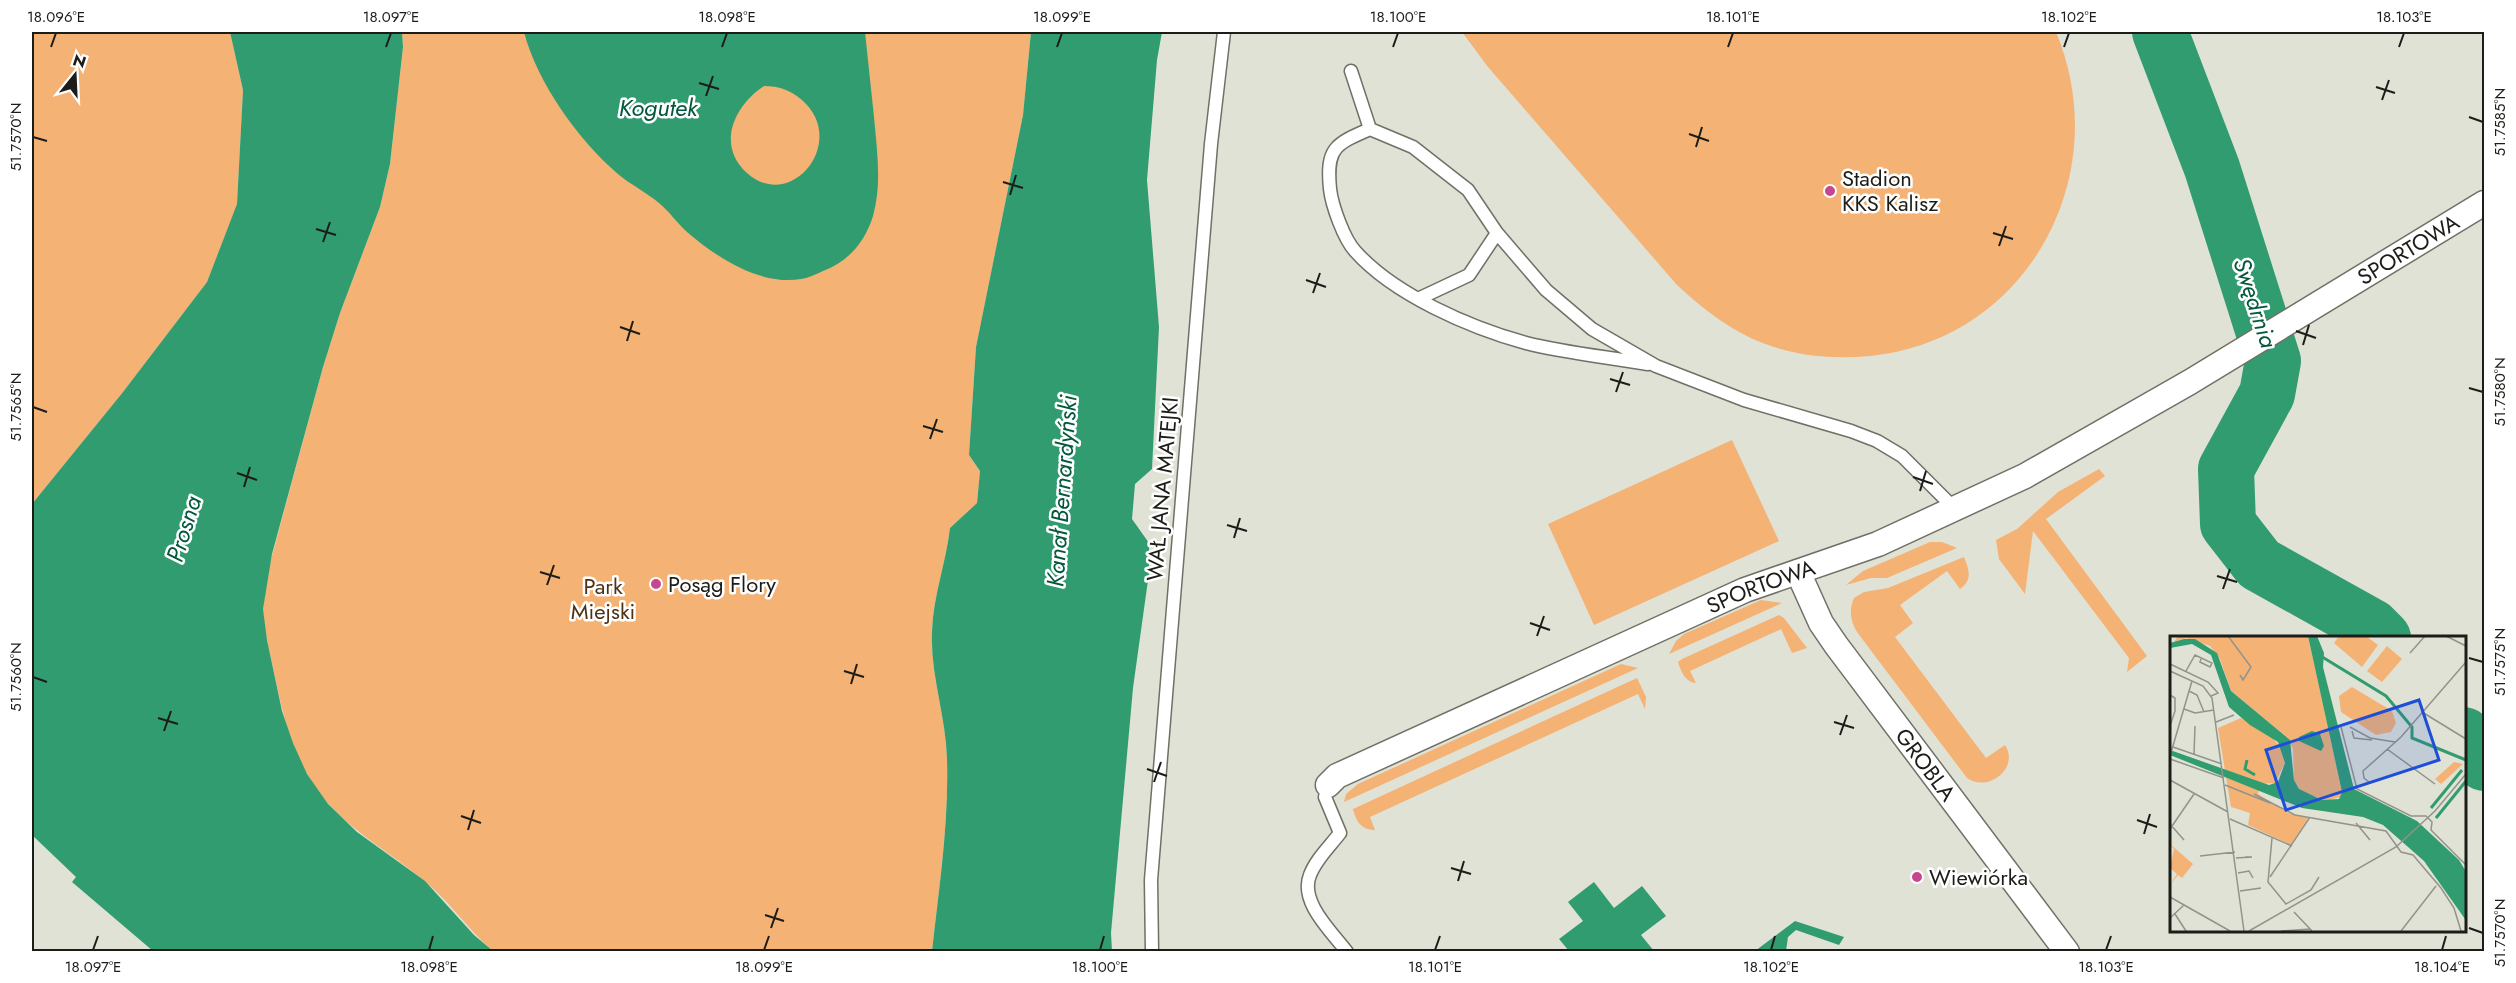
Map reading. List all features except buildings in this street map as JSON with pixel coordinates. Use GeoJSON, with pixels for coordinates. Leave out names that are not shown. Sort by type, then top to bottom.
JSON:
{"type":"FeatureCollection","features":[{"type":"Feature","properties":{"kind":"street","name":"SPORTOWA"},"geometry":{"type":"LineString","coordinates":[[1328,785],[1337,776],[1642,636],[1745,590],[1878,544],[1956,510],[2062,457],[2484,203]]}},
{"type":"Feature","properties":{"kind":"street","name":"GROBLA"},"geometry":{"type":"LineString","coordinates":[[1798,572],[1817,614],[1836,645],[2067,951]]}},
{"type":"Feature","properties":{"kind":"lane","name":"WAŁ JANA MATEJKI"},"geometry":{"type":"LineString","coordinates":[[1152,951],[1151,880],[1211,144],[1224,32]]}},
{"type":"Feature","properties":{"kind":"lane"},"geometry":{"type":"LineString","coordinates":[[1351,71],[1370,129]]}},
{"type":"Feature","properties":{"kind":"lane"},"geometry":{"type":"LineString","coordinates":[[1656,366],[1528,344],[1470,326],[1393,283],[1354,250],[1332,203],[1328,164],[1341,142],[1370,129],[1413,147],[1468,190],[1497,233],[1546,290],[1592,329],[1656,366],[1744,400],[1851,431],[1877,441],[1902,456],[1956,510]]}},
{"type":"Feature","properties":{"kind":"lane"},"geometry":{"type":"LineString","coordinates":[[1420,298],[1469,274],[1497,233]]}},
{"type":"Feature","properties":{"kind":"lane"},"geometry":{"type":"LineString","coordinates":[[1328,785],[1325,797],[1340,833],[1315,865],[1309,877],[1308,890],[1321,919],[1347,951]]}},
{"type":"Feature","properties":{"kind":"green space"},"geometry":{"type":"Polygon","coordinates":[[[32,32],[230,32],[243,90],[237,205],[207,282],[123,392],[32,504],[32,32]]]}},
{"type":"Feature","properties":{"kind":"green space","name":"Park Miejski"},"geometry":{"type":"Polygon","coordinates":[[[402,32],[1031,32],[1023,115],[976,347],[969,455],[980,471],[977,503],[950,528],[933,619],[933,664],[946,743],[947,783],[943,855],[932,951],[493,951],[432,888],[330,806],[308,775],[299,759],[286,723],[268,646],[263,610],[266,578],[323,367],[340,313],[380,207],[390,164],[403,47],[402,32]]]}},
{"type":"Feature","properties":{"kind":"green space","name":"Stadion KKS Kalisz"},"geometry":{"type":"Polygon","coordinates":[[[1462,32],[2056,32],[2072,86],[2074,141],[2065,193],[2045,242],[2014,284],[1974,319],[1926,343],[1870,356],[1820,356],[1783,350],[1758,341],[1733,328],[1698,304],[1677,285],[1488,67],[1462,32]]]}},
{"type":"Feature","properties":{"kind":"green space"},"geometry":{"type":"Polygon","coordinates":[[[1732,440],[1779,541],[1594,625],[1548,524],[1732,440]]]}},
{"type":"Feature","properties":{"kind":"green space"},"geometry":{"type":"Polygon","coordinates":[[[2099,469],[2105,476],[2046,519],[2147,656],[2127,672],[2129,658],[2033,531],[2025,594],[1999,559],[1996,540],[2017,529],[2058,492],[2099,469]]]}},
{"type":"Feature","properties":{"kind":"green space"},"geometry":{"type":"Polygon","coordinates":[[[1930,542],[1942,542],[1957,548],[1887,578],[1871,578],[1846,585],[1863,571],[1930,542]]]}},
{"type":"Feature","properties":{"kind":"green space"},"geometry":{"type":"Polygon","coordinates":[[[1964,557],[1969,574],[1967,582],[1960,589],[1947,571],[1900,605],[1913,623],[1895,637],[1986,758],[2005,745],[2009,754],[2005,770],[2000,776],[1984,782],[1975,782],[1967,778],[1860,636],[1854,627],[1851,613],[1854,598],[1864,592],[1888,588],[1964,557]]]}},
{"type":"Feature","properties":{"kind":"green space"},"geometry":{"type":"Polygon","coordinates":[[[1761,600],[1782,603],[1669,654],[1676,641],[1684,634],[1761,600]]]}},
{"type":"Feature","properties":{"kind":"green space"},"geometry":{"type":"Polygon","coordinates":[[[1779,615],[1784,618],[1807,648],[1792,653],[1781,629],[1690,671],[1696,683],[1684,676],[1678,662],[1682,659],[1779,615]]]}},
{"type":"Feature","properties":{"kind":"green space"},"geometry":{"type":"Polygon","coordinates":[[[1621,664],[1638,668],[1344,802],[1346,794],[1358,784],[1621,664]]]}},
{"type":"Feature","properties":{"kind":"green space"},"geometry":{"type":"Polygon","coordinates":[[[1637,678],[1646,697],[1645,709],[1638,694],[1370,817],[1375,830],[1363,827],[1356,817],[1353,809],[1637,678]]]}},
{"type":"Feature","properties":{"kind":"water","name":"Prosna"},"geometry":{"type":"Polygon","coordinates":[[[230,32],[402,32],[403,47],[390,164],[380,207],[340,313],[323,367],[272,554],[263,609],[282,711],[307,774],[328,804],[357,832],[425,881],[474,935],[493,951],[153,951],[72,882],[76,877],[32,835],[32,504],[123,392],[207,282],[237,204],[243,90],[230,32]]]}},
{"type":"Feature","properties":{"kind":"water","name":"Kogutek"},"geometry":{"type":"Polygon","coordinates":[[[524,32],[865,32],[878,167],[876,204],[870,225],[848,256],[832,267],[812,276],[786,280],[770,278],[740,268],[711,251],[687,232],[659,203],[618,174],[603,160],[561,109],[530,51],[524,32]],[[764,86],[753,94],[737,115],[731,138],[732,150],[747,173],[764,183],[781,184],[796,178],[809,167],[817,152],[819,134],[815,117],[802,100],[784,89],[764,86]]]}},
{"type":"Feature","properties":{"kind":"water","name":"Kanał Bernardyński"},"geometry":{"type":"Polygon","coordinates":[[[1031,32],[1162,32],[1157,60],[1147,180],[1159,327],[1152,469],[1135,484],[1132,519],[1149,543],[1149,573],[1133,688],[1111,933],[1112,951],[932,951],[943,855],[947,783],[946,743],[933,664],[933,619],[950,528],[977,503],[980,471],[969,455],[976,347],[1023,115],[1031,32]]]}},
{"type":"Feature","properties":{"kind":"water"},"geometry":{"type":"Polygon","coordinates":[[[1594,882],[1614,908],[1642,886],[1666,916],[1641,935],[1654,951],[1569,951],[1559,939],[1583,921],[1568,902],[1594,882]]]}},
{"type":"Feature","properties":{"kind":"water"},"geometry":{"type":"Polygon","coordinates":[[[1795,921],[1844,937],[1839,945],[1796,930],[1788,937],[1786,951],[1755,951],[1795,921]]]}},
{"type":"Feature","properties":{"kind":"waterway","name":"Swędrnia"},"geometry":{"type":"LineString","coordinates":[[2160,32],[2212,168],[2273,361],[2267,394],[2226,469],[2228,524],[2259,564],[2372,627],[2381,636]]}},
{"type":"Feature","properties":{"kind":"waterway","name":"Swędrnia"},"geometry":{"type":"LineString","coordinates":[[2465,736],[2484,763]]}},
{"type":"Feature","properties":{"kind":"place","name":"Stadion KKS Kalisz"},"geometry":{"type":"Point","coordinates":[1830,191]}},
{"type":"Feature","properties":{"kind":"place","name":"Posąg Flory"},"geometry":{"type":"Point","coordinates":[656,584]}},
{"type":"Feature","properties":{"kind":"place","name":"Wiewiórka"},"geometry":{"type":"Point","coordinates":[1917,877]}}]}
